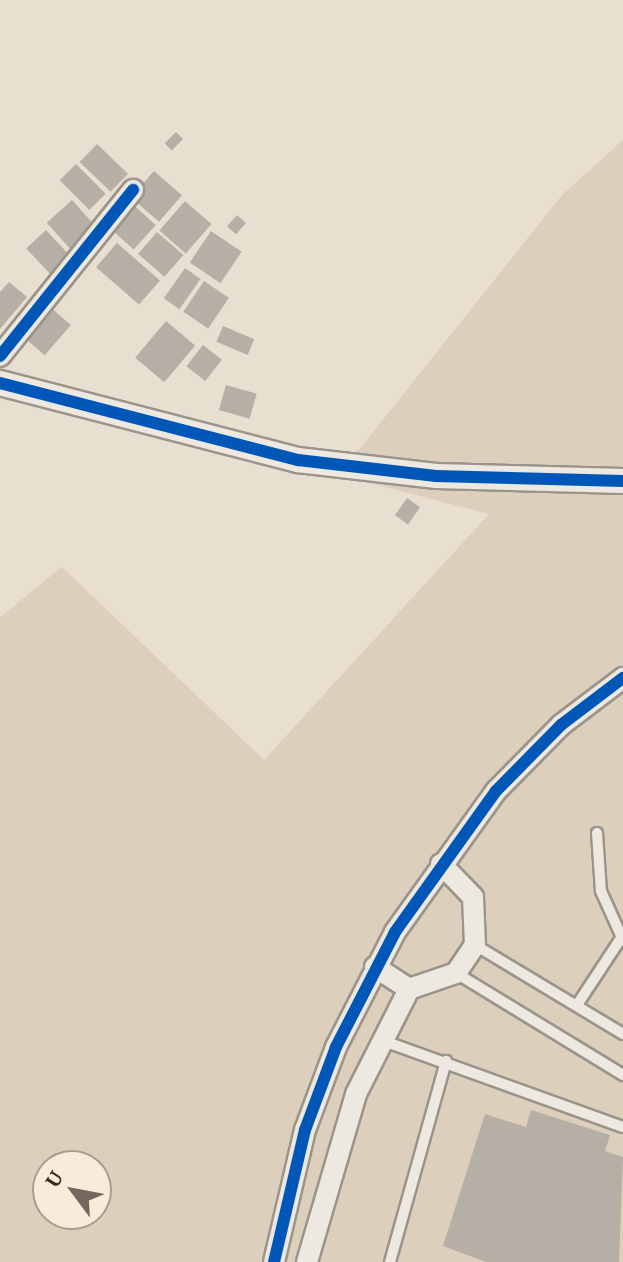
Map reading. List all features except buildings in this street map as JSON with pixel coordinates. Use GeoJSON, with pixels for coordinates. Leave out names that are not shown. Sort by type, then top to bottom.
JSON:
{"type":"FeatureCollection","features":[{"type":"Feature","properties":{"kind":"street"},"geometry":{"type":"LineString","coordinates":[[0,356],[133,190]]}},
{"type":"Feature","properties":{"kind":"street"},"geometry":{"type":"LineString","coordinates":[[0,383],[298,460],[436,476],[623,481]]}},
{"type":"Feature","properties":{"kind":"street"},"geometry":{"type":"LineString","coordinates":[[274,1262],[305,1130],[375,967],[441,864],[527,757],[623,678]]}},
{"type":"Feature","properties":{"kind":"street"},"geometry":{"type":"LineString","coordinates":[[307,1262],[335,1150],[381,1040],[409,989],[456,973],[475,945],[473,897],[441,864]]}},
{"type":"Feature","properties":{"kind":"street"},"geometry":{"type":"LineString","coordinates":[[375,967],[409,989]]}},
{"type":"Feature","properties":{"kind":"lane"},"geometry":{"type":"LineString","coordinates":[[577,1005],[622,939],[601,891],[597,833]]}},
{"type":"Feature","properties":{"kind":"lane"},"geometry":{"type":"LineString","coordinates":[[475,945],[623,1034]]}},
{"type":"Feature","properties":{"kind":"lane"},"geometry":{"type":"LineString","coordinates":[[456,973],[623,1075]]}},
{"type":"Feature","properties":{"kind":"lane"},"geometry":{"type":"LineString","coordinates":[[381,1040],[623,1127]]}},
{"type":"Feature","properties":{"kind":"lane"},"geometry":{"type":"LineString","coordinates":[[390,1262],[446,1061]]}},
{"type":"Feature","properties":{"kind":"shaded area"},"geometry":{"type":"Polygon","coordinates":[[[623,140],[623,1262],[0,1262],[0,617],[62,567],[264,760],[489,514],[339,475],[562,195],[623,140]]]}},
{"type":"Feature","properties":{"kind":"cycle path"},"geometry":{"type":"LineString","coordinates":[[0,356],[133,190]]}},
{"type":"Feature","properties":{"kind":"cycle path"},"geometry":{"type":"LineString","coordinates":[[0,383],[298,460],[436,476],[623,481]]}},
{"type":"Feature","properties":{"kind":"cycle path"},"geometry":{"type":"LineString","coordinates":[[274,1262],[305,1130],[336,1047],[395,932],[496,791],[561,725],[623,678]]}}]}
